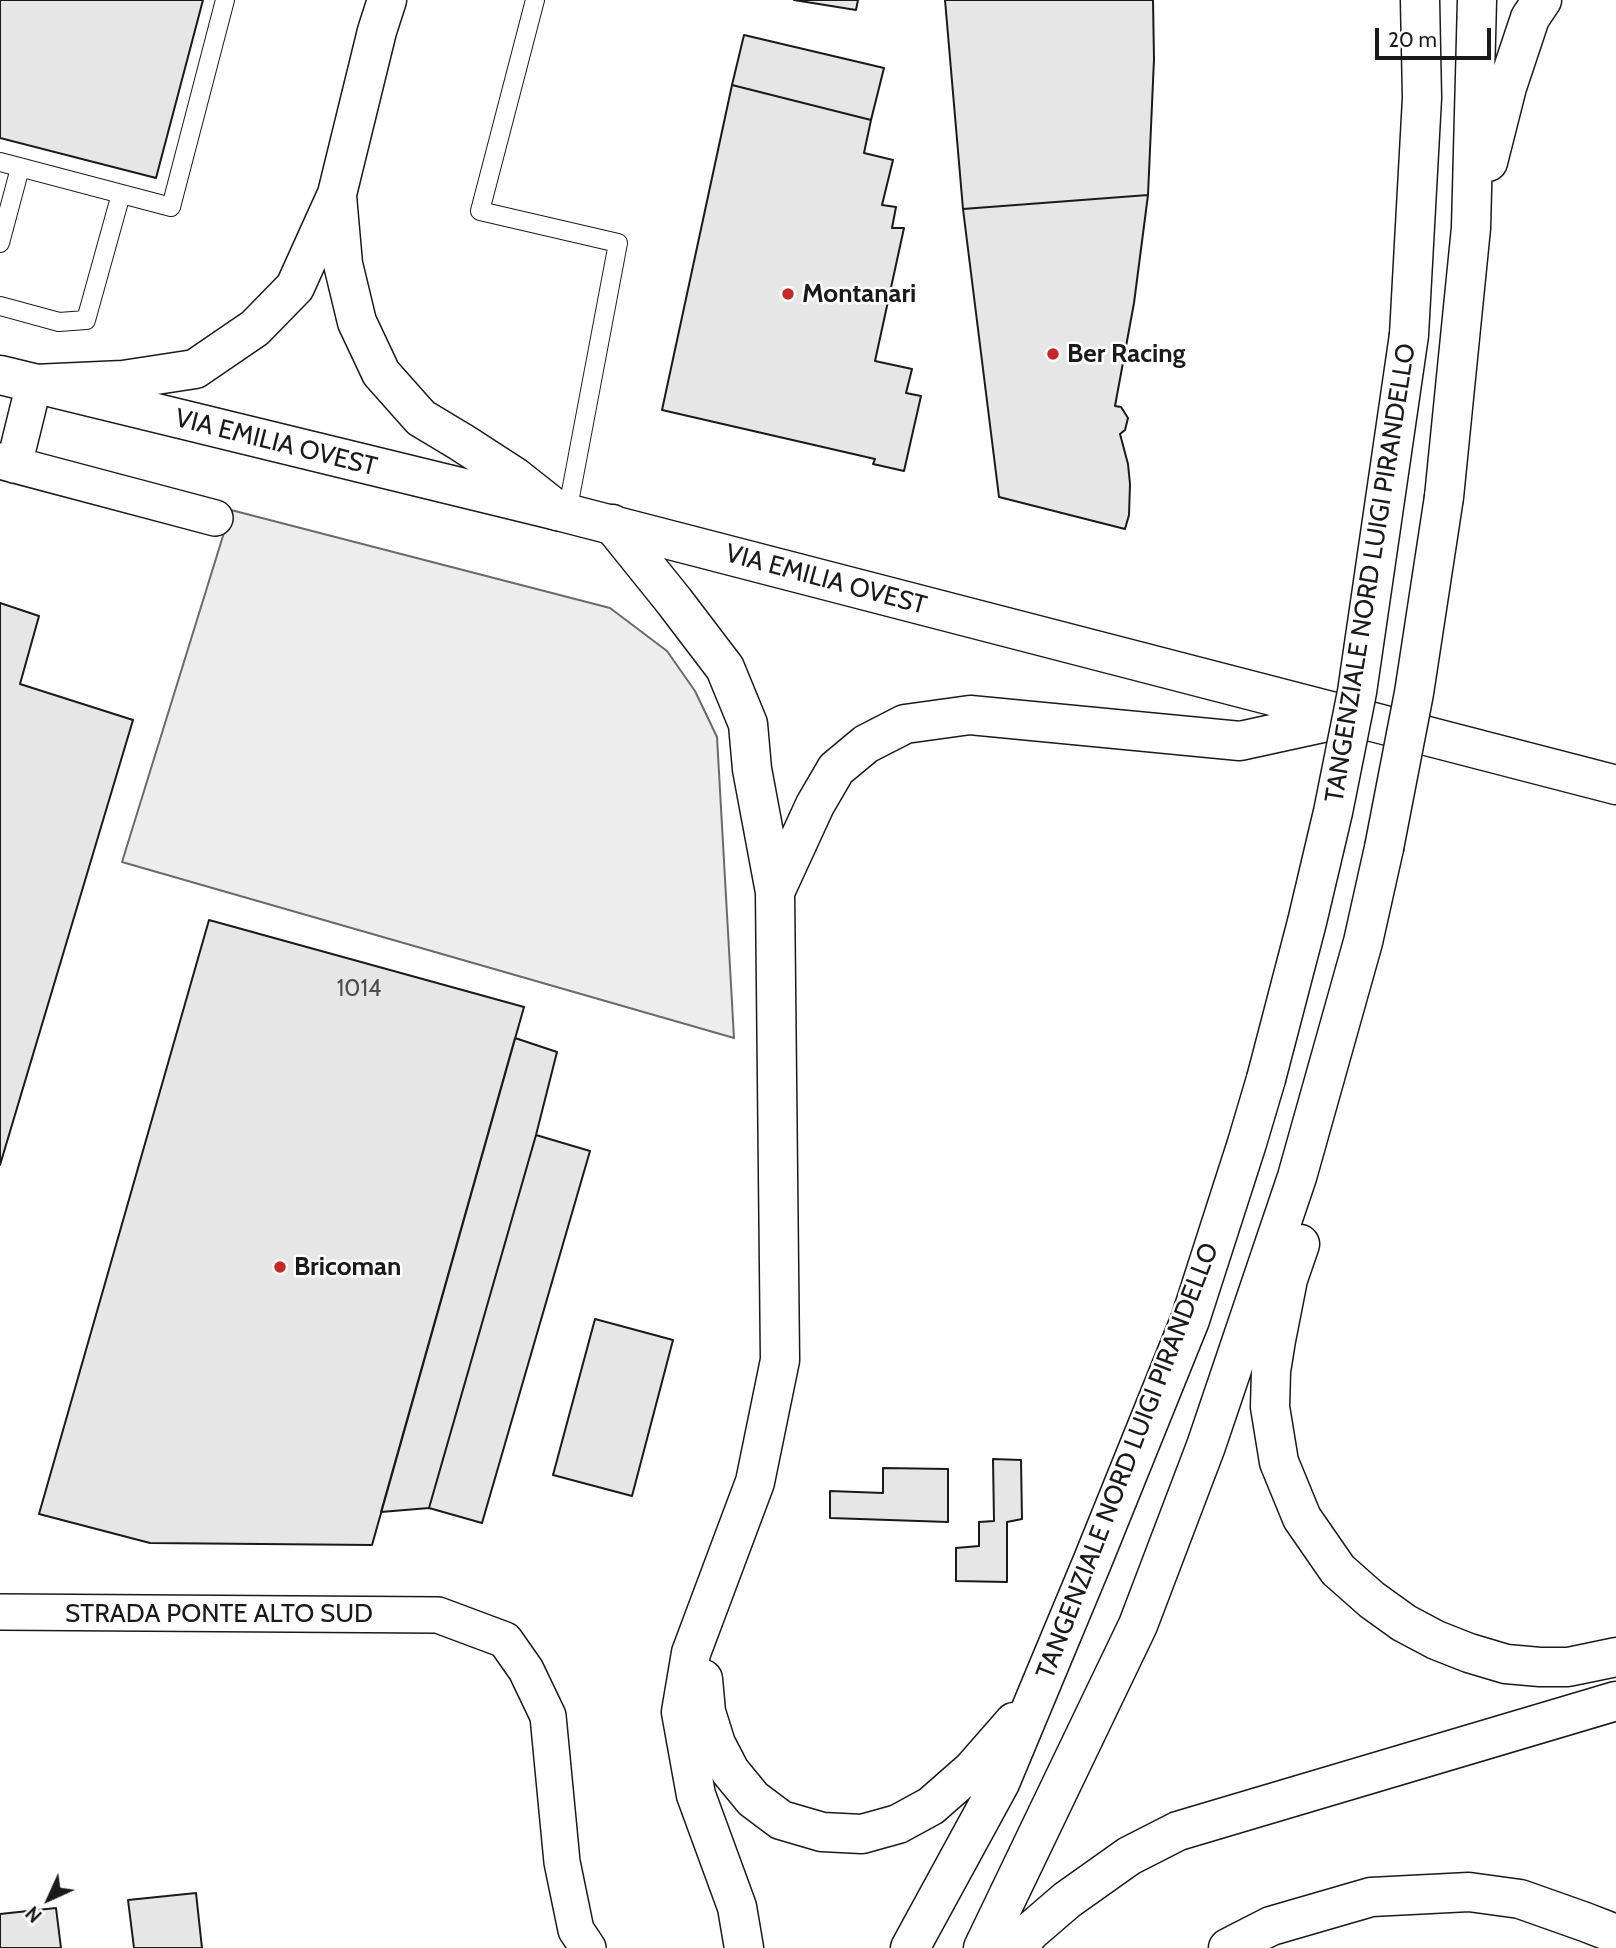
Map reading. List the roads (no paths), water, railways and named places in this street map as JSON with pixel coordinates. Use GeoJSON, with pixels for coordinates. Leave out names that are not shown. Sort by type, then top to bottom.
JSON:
{"type":"FeatureCollection","features":[{"type":"Feature","properties":{"kind":"main road"},"geometry":{"type":"LineString","coordinates":[[17,380],[123,380],[195,369],[256,328],[295,287],[337,194],[387,0]]}},
{"type":"Feature","properties":{"kind":"main road","name":"TANGENZIALE NORD LUIGI PIRANDELLO"},"geometry":{"type":"LineString","coordinates":[[910,1948],[1000,1783],[1189,1320],[1266,1079],[1333,812],[1357,692],[1409,335],[1422,98],[1420,0]]}},
{"type":"Feature","properties":{"kind":"main road","name":"TANGENZIALE NORD LUIGI PIRANDELLO"},"geometry":{"type":"LineString","coordinates":[[983,1948],[1138,1625],[1206,1446],[1297,1177],[1366,928],[1414,693],[1444,497],[1471,228],[1477,0]]}},
{"type":"Feature","properties":{"kind":"main road"},"geometry":{"type":"LineString","coordinates":[[1471,228],[1507,87],[1530,18],[1542,0]]}},
{"type":"Feature","properties":{"kind":"main road"},"geometry":{"type":"LineString","coordinates":[[337,194],[343,264],[357,322],[381,373],[421,418],[516,477],[562,512]]}},
{"type":"Feature","properties":{"kind":"main road","name":"VIA EMILIA OVEST"},"geometry":{"type":"LineString","coordinates":[[17,380],[612,524],[1616,785]]}},
{"type":"Feature","properties":{"kind":"main road"},"geometry":{"type":"LineString","coordinates":[[612,524],[725,668],[748,724],[752,769],[775,892],[780,1360],[755,1482],[691,1653],[681,1712],[696,1794],[737,1907],[744,1948]]}},
{"type":"Feature","properties":{"kind":"main road"},"geometry":{"type":"LineString","coordinates":[[775,892],[815,805],[836,769],[866,744],[905,723],[970,715],[1240,741],[1350,717]]}},
{"type":"Feature","properties":{"kind":"main road"},"geometry":{"type":"LineString","coordinates":[[1318,1105],[1313,1202],[1289,1279],[1271,1371],[1270,1407],[1279,1462],[1301,1518],[1338,1570],[1371,1600],[1404,1623],[1436,1640],[1506,1664],[1568,1667],[1616,1657]]}},
{"type":"Feature","properties":{"kind":"main road"},"geometry":{"type":"LineString","coordinates":[[700,1628],[706,1712],[716,1744],[730,1771],[753,1799],[781,1820],[821,1832],[862,1833],[898,1824],[932,1806],[972,1770],[1034,1699]]}},
{"type":"Feature","properties":{"kind":"main road"},"geometry":{"type":"LineString","coordinates":[[1016,1948],[1067,1900],[1129,1856],[1178,1831],[1616,1701]]}},
{"type":"Feature","properties":{"kind":"main road"},"geometry":{"type":"LineString","coordinates":[[1228,1948],[1271,1926],[1371,1897],[1469,1892],[1520,1899],[1616,1934]]}},
{"type":"Feature","properties":{"kind":"street"},"geometry":{"type":"LineString","coordinates":[[17,380],[7,463],[215,518]]}},
{"type":"Feature","properties":{"kind":"street","name":"STRADA PONTE ALTO SUD"},"geometry":{"type":"LineString","coordinates":[[0,1612],[438,1615],[505,1640],[526,1670],[548,1716],[562,1862],[576,1930],[588,1948]]}},
{"type":"Feature","properties":{"kind":"lane"},"geometry":{"type":"LineString","coordinates":[[0,162],[171,208],[225,0]]}},
{"type":"Feature","properties":{"kind":"lane"},"geometry":{"type":"LineString","coordinates":[[535,0],[480,211],[618,243],[562,512]]}},
{"type":"Feature","properties":{"kind":"lane"},"geometry":{"type":"LineString","coordinates":[[0,243],[20,167]]}},
{"type":"Feature","properties":{"kind":"lane"},"geometry":{"type":"LineString","coordinates":[[0,306],[59,322],[86,320],[121,194]]}},
{"type":"Feature","properties":{"kind":"place","name":"Montanari"},"geometry":{"type":"Point","coordinates":[788,294]}},
{"type":"Feature","properties":{"kind":"place","name":"Ber Racing"},"geometry":{"type":"Point","coordinates":[1053,354]}},
{"type":"Feature","properties":{"kind":"place","name":"Bricoman"},"geometry":{"type":"Point","coordinates":[280,1267]}}]}
